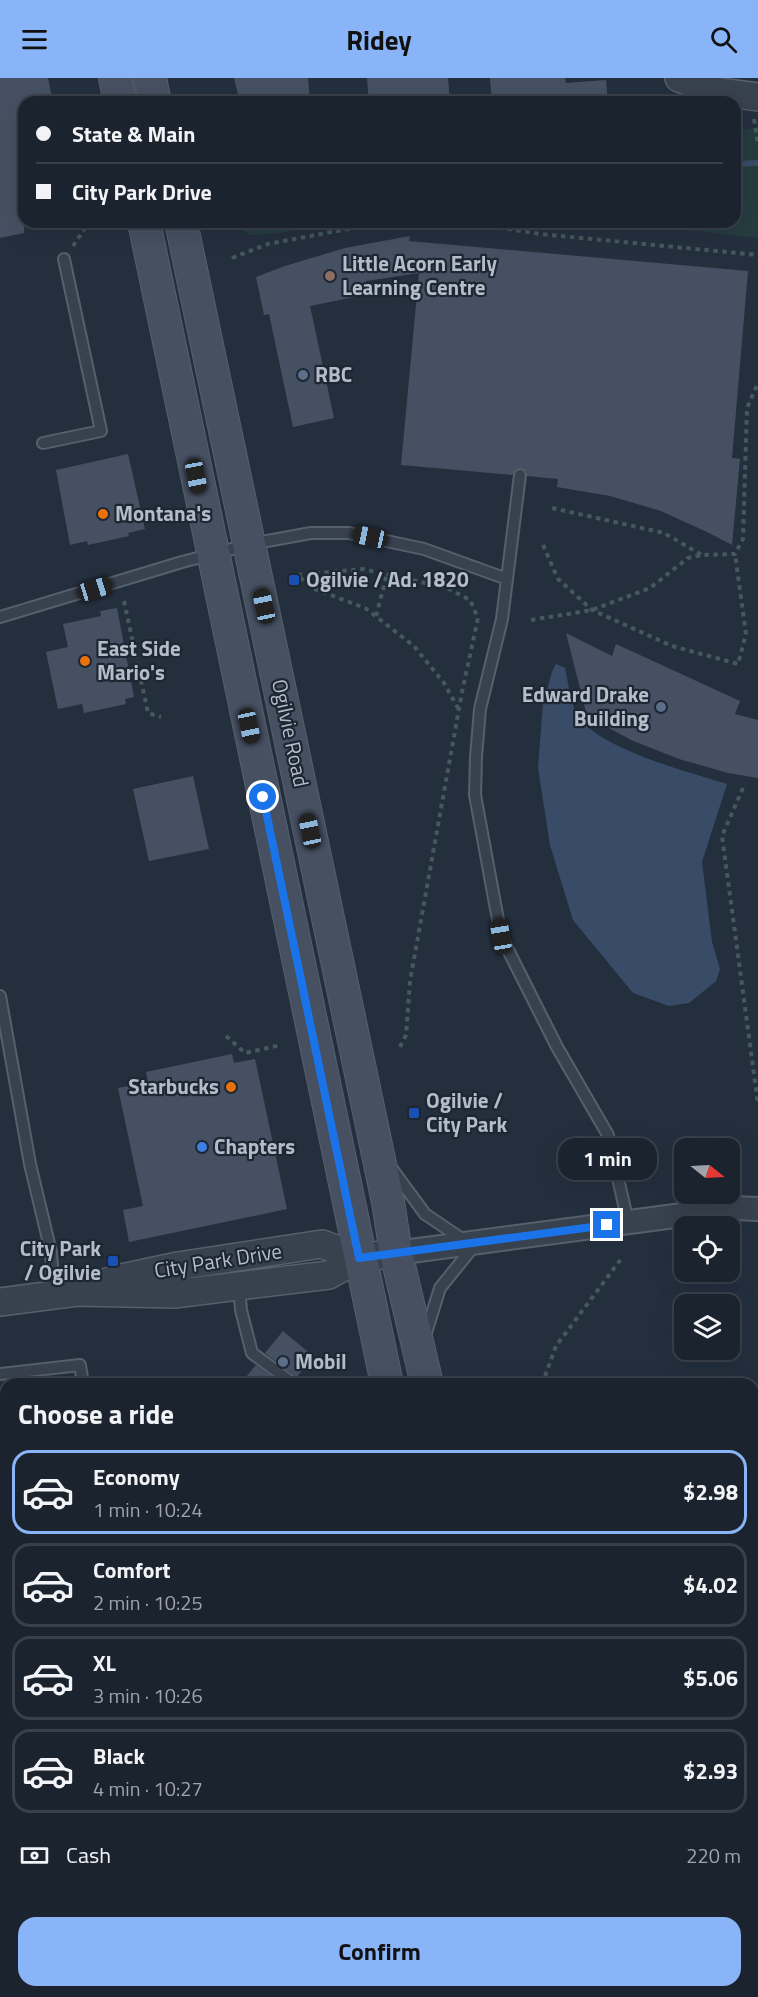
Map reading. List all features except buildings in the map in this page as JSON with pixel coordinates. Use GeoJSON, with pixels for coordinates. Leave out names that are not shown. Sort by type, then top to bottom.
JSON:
{"type":"FeatureCollection","features":[{"type":"Feature","properties":{"kind":"main road"},"geometry":{"type":"LineString","coordinates":[[115,78],[119,96]]}},
{"type":"Feature","properties":{"kind":"main road"},"geometry":{"type":"LineString","coordinates":[[150,78],[154,96]]}},
{"type":"Feature","properties":{"kind":"main road","name":"Ogilvie Road"},"geometry":{"type":"LineString","coordinates":[[145,228],[386,1378]]}},
{"type":"Feature","properties":{"kind":"main road","name":"Ogilvie Road"},"geometry":{"type":"LineString","coordinates":[[182,228],[251,544],[377,1148],[396,1252],[426,1378]]}},
{"type":"Feature","properties":{"kind":"street"},"geometry":{"type":"LineString","coordinates":[[679,78],[720,92],[758,97]]}},
{"type":"Feature","properties":{"kind":"street","name":"City Park Drive"},"geometry":{"type":"LineString","coordinates":[[0,1302],[65,1294],[174,1294],[329,1275],[359,1258],[396,1252],[735,1208],[758,1209]]}},
{"type":"Feature","properties":{"kind":"street","name":"City Park Drive"},"geometry":{"type":"LineString","coordinates":[[65,1294],[117,1279],[178,1266],[322,1244],[359,1258]]}},
{"type":"Feature","properties":{"kind":"lane"},"geometry":{"type":"LineString","coordinates":[[43,444],[101,431],[64,259]]}},
{"type":"Feature","properties":{"kind":"lane"},"geometry":{"type":"LineString","coordinates":[[520,475],[502,619],[480,709],[475,795],[501,936],[556,1047],[608,1135],[628,1222]]}},
{"type":"Feature","properties":{"kind":"lane"},"geometry":{"type":"LineString","coordinates":[[0,617],[212,554],[311,533],[349,533],[424,549],[507,579]]}},
{"type":"Feature","properties":{"kind":"lane"},"geometry":{"type":"LineString","coordinates":[[0,996],[30,1164],[51,1252],[65,1294]]}},
{"type":"Feature","properties":{"kind":"lane"},"geometry":{"type":"LineString","coordinates":[[377,1148],[425,1214],[473,1242],[440,1288],[420,1350]]}},
{"type":"Feature","properties":{"kind":"lane"},"geometry":{"type":"LineString","coordinates":[[238,1286],[241,1310],[252,1353],[286,1378]]}},
{"type":"Feature","properties":{"kind":"lane"},"geometry":{"type":"LineString","coordinates":[[0,1374],[80,1365],[82,1378]]}},
{"type":"Feature","properties":{"kind":"path"},"geometry":{"type":"LineString","coordinates":[[64,259],[85,228]]}},
{"type":"Feature","properties":{"kind":"path"},"geometry":{"type":"LineString","coordinates":[[232,258],[268,244],[353,228]]}},
{"type":"Feature","properties":{"kind":"path"},"geometry":{"type":"LineString","coordinates":[[502,228],[540,234],[758,255]]}},
{"type":"Feature","properties":{"kind":"path"},"geometry":{"type":"LineString","coordinates":[[543,545],[558,579],[592,610],[672,646],[738,664],[746,634],[735,554],[743,539],[747,408],[758,383]]}},
{"type":"Feature","properties":{"kind":"path"},"geometry":{"type":"LineString","coordinates":[[552,508],[664,533],[702,555]]}},
{"type":"Feature","properties":{"kind":"path"},"geometry":{"type":"LineString","coordinates":[[531,620],[592,610],[650,588],[688,558],[702,555],[735,554]]}},
{"type":"Feature","properties":{"kind":"path"},"geometry":{"type":"LineString","coordinates":[[400,1047],[406,1035],[410,981],[478,618],[470,600],[447,588],[363,569],[297,575],[312,588],[365,608],[414,646],[444,683],[459,710]]}},
{"type":"Feature","properties":{"kind":"path"},"geometry":{"type":"LineString","coordinates":[[376,616],[387,574]]}},
{"type":"Feature","properties":{"kind":"path"},"geometry":{"type":"LineString","coordinates":[[124,601],[148,713],[161,717]]}},
{"type":"Feature","properties":{"kind":"path"},"geometry":{"type":"LineString","coordinates":[[744,788],[722,836],[758,1104]]}},
{"type":"Feature","properties":{"kind":"path"},"geometry":{"type":"LineString","coordinates":[[226,1036],[245,1053],[281,1045]]}},
{"type":"Feature","properties":{"kind":"path"},"geometry":{"type":"LineString","coordinates":[[544,1378],[555,1346],[621,1259]]}},
{"type":"Feature","properties":{"kind":"green space"},"geometry":{"type":"Polygon","coordinates":[[[758,128],[758,238],[667,228],[741,228],[741,129],[758,128]]]}},
{"type":"Feature","properties":{"kind":"green space"},"geometry":{"type":"Polygon","coordinates":[[[243,228],[302,228],[276,234],[248,235],[243,228]]]}},
{"type":"Feature","properties":{"kind":"water"},"geometry":{"type":"Polygon","coordinates":[[[556,664],[565,668],[576,712],[589,728],[624,749],[646,758],[727,784],[702,862],[712,942],[720,969],[716,981],[689,1003],[669,1006],[633,993],[573,920],[550,845],[538,768],[543,704],[556,664]]]}},
{"type":"Feature","properties":{"kind":"waterway"},"geometry":{"type":"LineString","coordinates":[[741,164],[758,163]]}},
{"type":"Feature","properties":{"kind":"place","name":"Little Acorn Early Learning Centre"},"geometry":{"type":"Point","coordinates":[330,276]}},
{"type":"Feature","properties":{"kind":"place","name":"RBC"},"geometry":{"type":"Point","coordinates":[303,375]}},
{"type":"Feature","properties":{"kind":"place","name":"Montana's"},"geometry":{"type":"Point","coordinates":[103,514]}},
{"type":"Feature","properties":{"kind":"place","name":"Ogilvie / Ad. 1820"},"geometry":{"type":"Point","coordinates":[294,580]}},
{"type":"Feature","properties":{"kind":"place","name":"East Side Mario's"},"geometry":{"type":"Point","coordinates":[85,661]}},
{"type":"Feature","properties":{"kind":"place","name":"Edward Drake Building"},"geometry":{"type":"Point","coordinates":[661,707]}},
{"type":"Feature","properties":{"kind":"place","name":"Starbucks"},"geometry":{"type":"Point","coordinates":[231,1087]}},
{"type":"Feature","properties":{"kind":"place","name":"Ogilvie / City Park"},"geometry":{"type":"Point","coordinates":[414,1113]}},
{"type":"Feature","properties":{"kind":"place","name":"Chapters"},"geometry":{"type":"Point","coordinates":[202,1147]}},
{"type":"Feature","properties":{"kind":"place","name":"City Park / Ogilvie"},"geometry":{"type":"Point","coordinates":[113,1261]}},
{"type":"Feature","properties":{"kind":"place","name":"Mobil"},"geometry":{"type":"Point","coordinates":[283,1362]}},
{"type":"Feature","properties":{"kind":"route"},"geometry":{"type":"LineString","coordinates":[[263,797],[359,1258],[607,1225]]}}]}
